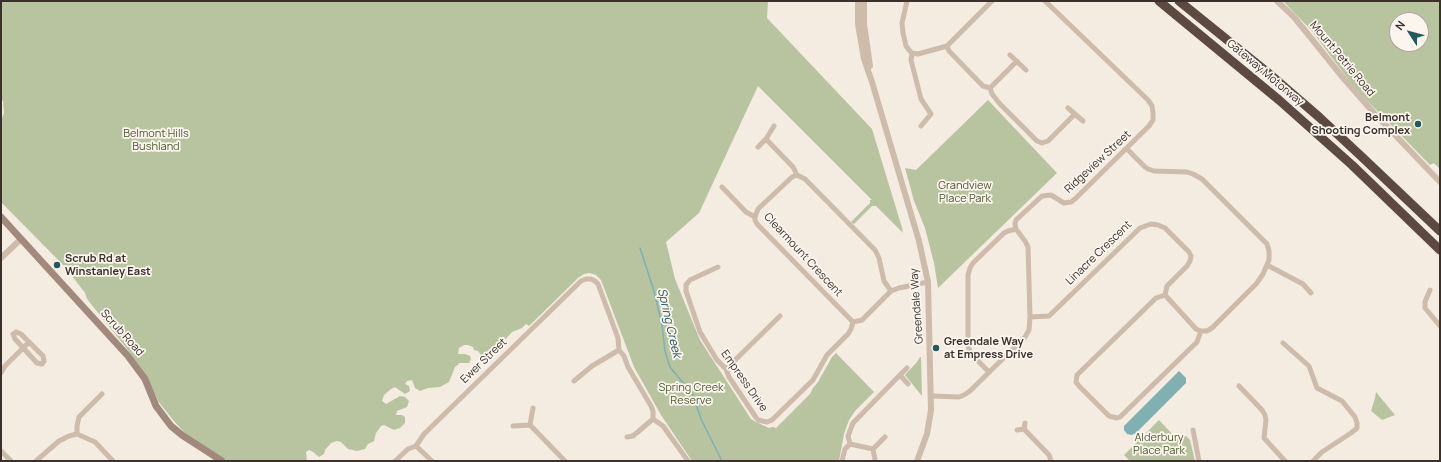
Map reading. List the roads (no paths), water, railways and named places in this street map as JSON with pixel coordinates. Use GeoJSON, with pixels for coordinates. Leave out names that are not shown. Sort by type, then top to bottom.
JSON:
{"type":"FeatureCollection","features":[{"type":"Feature","properties":{"kind":"highway","name":"Gateway Motorway"},"geometry":{"type":"LineString","coordinates":[[1159,1],[1279,100],[1352,165],[1440,250]]}},
{"type":"Feature","properties":{"kind":"highway","name":"Gateway Motorway"},"geometry":{"type":"LineString","coordinates":[[1179,1],[1267,72],[1319,117],[1440,231]]}},
{"type":"Feature","properties":{"kind":"main road","name":"Scrub Road"},"geometry":{"type":"LineString","coordinates":[[1,217],[128,356],[145,379],[156,406],[171,426],[222,461]]}},
{"type":"Feature","properties":{"kind":"street","name":"Greendale Way"},"geometry":{"type":"LineString","coordinates":[[858,1],[858,24],[864,59],[919,241],[928,282],[932,396],[927,434],[917,461]]}},
{"type":"Feature","properties":{"kind":"street","name":"Greendale Way"},"geometry":{"type":"LineString","coordinates":[[864,1],[864,24],[872,82]]}},
{"type":"Feature","properties":{"kind":"street"},"geometry":{"type":"LineString","coordinates":[[907,1],[902,23],[906,46],[912,54],[911,60],[921,99],[932,114],[921,126]]}},
{"type":"Feature","properties":{"kind":"street"},"geometry":{"type":"LineString","coordinates":[[912,54],[918,54],[947,46],[992,1]]}},
{"type":"Feature","properties":{"kind":"street","name":"Ridgeview Street"},"geometry":{"type":"LineString","coordinates":[[1016,229],[1016,220],[1042,196],[1051,195],[1064,203],[1071,202],[1150,126],[1154,113],[1148,100],[1045,1]]}},
{"type":"Feature","properties":{"kind":"street","name":"Mount Petrie Road"},"geometry":{"type":"LineString","coordinates":[[1277,1],[1294,17],[1344,79],[1374,113],[1440,182]]}},
{"type":"Feature","properties":{"kind":"street"},"geometry":{"type":"LineString","coordinates":[[947,46],[983,86],[990,88]]}},
{"type":"Feature","properties":{"kind":"street"},"geometry":{"type":"LineString","coordinates":[[1010,55],[1026,70]]}},
{"type":"Feature","properties":{"kind":"street"},"geometry":{"type":"LineString","coordinates":[[990,88],[1017,61]]}},
{"type":"Feature","properties":{"kind":"street"},"geometry":{"type":"LineString","coordinates":[[990,88],[992,94],[1000,104],[1037,140],[1042,143],[1048,141],[1075,114]]}},
{"type":"Feature","properties":{"kind":"street"},"geometry":{"type":"LineString","coordinates":[[1068,108],[1082,121]]}},
{"type":"Feature","properties":{"kind":"street"},"geometry":{"type":"LineString","coordinates":[[758,147],[766,139],[774,126]]}},
{"type":"Feature","properties":{"kind":"street"},"geometry":{"type":"LineString","coordinates":[[766,139],[793,167],[797,175],[806,179],[874,250],[879,258],[884,281],[892,291]]}},
{"type":"Feature","properties":{"kind":"street"},"geometry":{"type":"LineString","coordinates":[[1127,149],[1148,169],[1154,171],[1187,172],[1202,179],[1266,244],[1269,251],[1267,265],[1257,283],[1212,328],[1206,331],[1201,331],[1196,328],[1165,295],[1156,298],[1077,375],[1076,382],[1109,416],[1117,418],[1120,417],[1197,342],[1201,331]]}},
{"type":"Feature","properties":{"kind":"street","name":"Clearmount Crescent"},"geometry":{"type":"LineString","coordinates":[[797,175],[789,180],[758,210],[755,216],[757,224],[853,322]]}},
{"type":"Feature","properties":{"kind":"street"},"geometry":{"type":"LineString","coordinates":[[722,187],[746,212],[755,216]]}},
{"type":"Feature","properties":{"kind":"street","name":"Linacre Crescent"},"geometry":{"type":"LineString","coordinates":[[1030,317],[1049,316],[1140,228],[1150,224],[1165,228],[1189,252],[1191,256],[1190,262],[1187,266],[1167,286],[1165,295]]}},
{"type":"Feature","properties":{"kind":"street"},"geometry":{"type":"LineString","coordinates":[[932,396],[959,397],[964,395],[989,372],[1025,337],[1029,330],[1028,247],[1026,241],[1016,229],[1008,230],[1004,233],[973,263],[968,275],[968,346],[971,354],[989,372]]}},
{"type":"Feature","properties":{"kind":"street"},"geometry":{"type":"LineString","coordinates":[[1,258],[21,239]]}},
{"type":"Feature","properties":{"kind":"street"},"geometry":{"type":"LineString","coordinates":[[1267,265],[1303,284],[1311,293]]}},
{"type":"Feature","properties":{"kind":"street","name":"Empress Drive"},"geometry":{"type":"LineString","coordinates":[[718,267],[690,280],[685,288],[700,332],[717,360],[726,369],[728,377],[755,416],[762,421],[767,422],[772,420],[813,380],[827,355],[848,334],[853,322]]}},
{"type":"Feature","properties":{"kind":"street","name":"Ewer Street"},"geometry":{"type":"LineString","coordinates":[[395,461],[408,449],[416,446],[424,434],[581,282],[586,279],[591,279],[598,284],[618,338],[619,350]]}},
{"type":"Feature","properties":{"kind":"street"},"geometry":{"type":"LineString","coordinates":[[853,322],[862,320],[892,291],[899,288],[928,282]]}},
{"type":"Feature","properties":{"kind":"street"},"geometry":{"type":"LineString","coordinates":[[1430,290],[1425,302],[1425,308],[1440,326]]}},
{"type":"Feature","properties":{"kind":"street"},"geometry":{"type":"LineString","coordinates":[[726,369],[780,316]]}},
{"type":"Feature","properties":{"kind":"street"},"geometry":{"type":"LineString","coordinates":[[16,332],[21,334],[42,356],[44,361],[42,364],[37,363],[23,348],[15,339],[13,334],[16,332]]}},
{"type":"Feature","properties":{"kind":"street"},"geometry":{"type":"LineString","coordinates":[[1,373],[5,366],[29,342]]}},
{"type":"Feature","properties":{"kind":"street"},"geometry":{"type":"LineString","coordinates":[[1283,343],[1309,366],[1314,384],[1317,388],[1342,401],[1355,417],[1357,423],[1358,428],[1322,452],[1312,461]]}},
{"type":"Feature","properties":{"kind":"street"},"geometry":{"type":"LineString","coordinates":[[574,381],[592,366],[619,350],[624,356],[628,367],[653,411],[653,419],[633,436],[627,437]]}},
{"type":"Feature","properties":{"kind":"street"},"geometry":{"type":"LineString","coordinates":[[850,444],[848,436],[853,423],[907,368]]}},
{"type":"Feature","properties":{"kind":"street"},"geometry":{"type":"LineString","coordinates":[[900,375],[908,384]]}},
{"type":"Feature","properties":{"kind":"street"},"geometry":{"type":"LineString","coordinates":[[1239,386],[1262,410],[1265,415],[1264,438],[1285,461]]}},
{"type":"Feature","properties":{"kind":"street"},"geometry":{"type":"LineString","coordinates":[[77,434],[79,417],[102,394]]}},
{"type":"Feature","properties":{"kind":"street"},"geometry":{"type":"LineString","coordinates":[[530,425],[533,408]]}},
{"type":"Feature","properties":{"kind":"street"},"geometry":{"type":"LineString","coordinates":[[653,419],[663,426],[688,461]]}},
{"type":"Feature","properties":{"kind":"street"},"geometry":{"type":"LineString","coordinates":[[1024,429],[1025,423]]}},
{"type":"Feature","properties":{"kind":"street"},"geometry":{"type":"LineString","coordinates":[[513,426],[530,425],[566,461]]}},
{"type":"Feature","properties":{"kind":"street"},"geometry":{"type":"LineString","coordinates":[[1017,430],[1024,429]]}},
{"type":"Feature","properties":{"kind":"street"},"geometry":{"type":"LineString","coordinates":[[1024,429],[1049,455],[1051,461]]}},
{"type":"Feature","properties":{"kind":"street"},"geometry":{"type":"LineString","coordinates":[[1193,430],[1199,461]]}},
{"type":"Feature","properties":{"kind":"street"},"geometry":{"type":"LineString","coordinates":[[36,461],[59,441],[77,434],[95,442],[113,461]]}},
{"type":"Feature","properties":{"kind":"street"},"geometry":{"type":"LineString","coordinates":[[873,449],[885,437]]}},
{"type":"Feature","properties":{"kind":"street"},"geometry":{"type":"LineString","coordinates":[[850,444],[873,449]]}},
{"type":"Feature","properties":{"kind":"street"},"geometry":{"type":"LineString","coordinates":[[842,461],[845,449],[850,444]]}},
{"type":"Feature","properties":{"kind":"street"},"geometry":{"type":"LineString","coordinates":[[416,446],[432,461]]}},
{"type":"Feature","properties":{"kind":"street"},"geometry":{"type":"LineString","coordinates":[[873,449],[875,460]]}},
{"type":"Feature","properties":{"kind":"street"},"geometry":{"type":"LineString","coordinates":[[1,451],[11,461]]}},
{"type":"Feature","properties":{"kind":"water"},"geometry":{"type":"Polygon","coordinates":[[[1179,371],[1186,378],[1186,383],[1136,433],[1132,435],[1127,434],[1124,430],[1124,426],[1179,371]]]}},
{"type":"Feature","properties":{"kind":"waterway","name":"Spring Creek"},"geometry":{"type":"LineString","coordinates":[[640,248],[654,291],[662,325],[665,351],[670,367],[693,395],[701,419],[722,461]]}},
{"type":"Feature","properties":{"kind":"place","name":"Belmont Shooting Complex"},"geometry":{"type":"Point","coordinates":[1418,124]}},
{"type":"Feature","properties":{"kind":"place","name":"Scrub Rd at Winstanley East"},"geometry":{"type":"Point","coordinates":[57,265]}},
{"type":"Feature","properties":{"kind":"place","name":"Greendale Way at Empress Drive"},"geometry":{"type":"Point","coordinates":[936,348]}},
{"type":"Feature","properties":{"kind":"park label","name":"Belmont Hills Bushland"},"geometry":{"type":"Point","coordinates":[156,140]}},
{"type":"Feature","properties":{"kind":"park label","name":"Grandview Place Park"},"geometry":{"type":"Point","coordinates":[965,192]}},
{"type":"Feature","properties":{"kind":"park label","name":"Spring Creek Reserve"},"geometry":{"type":"Point","coordinates":[691,394]}},
{"type":"Feature","properties":{"kind":"park label","name":"Alderbury Place Park"},"geometry":{"type":"Point","coordinates":[1159,444]}}]}
